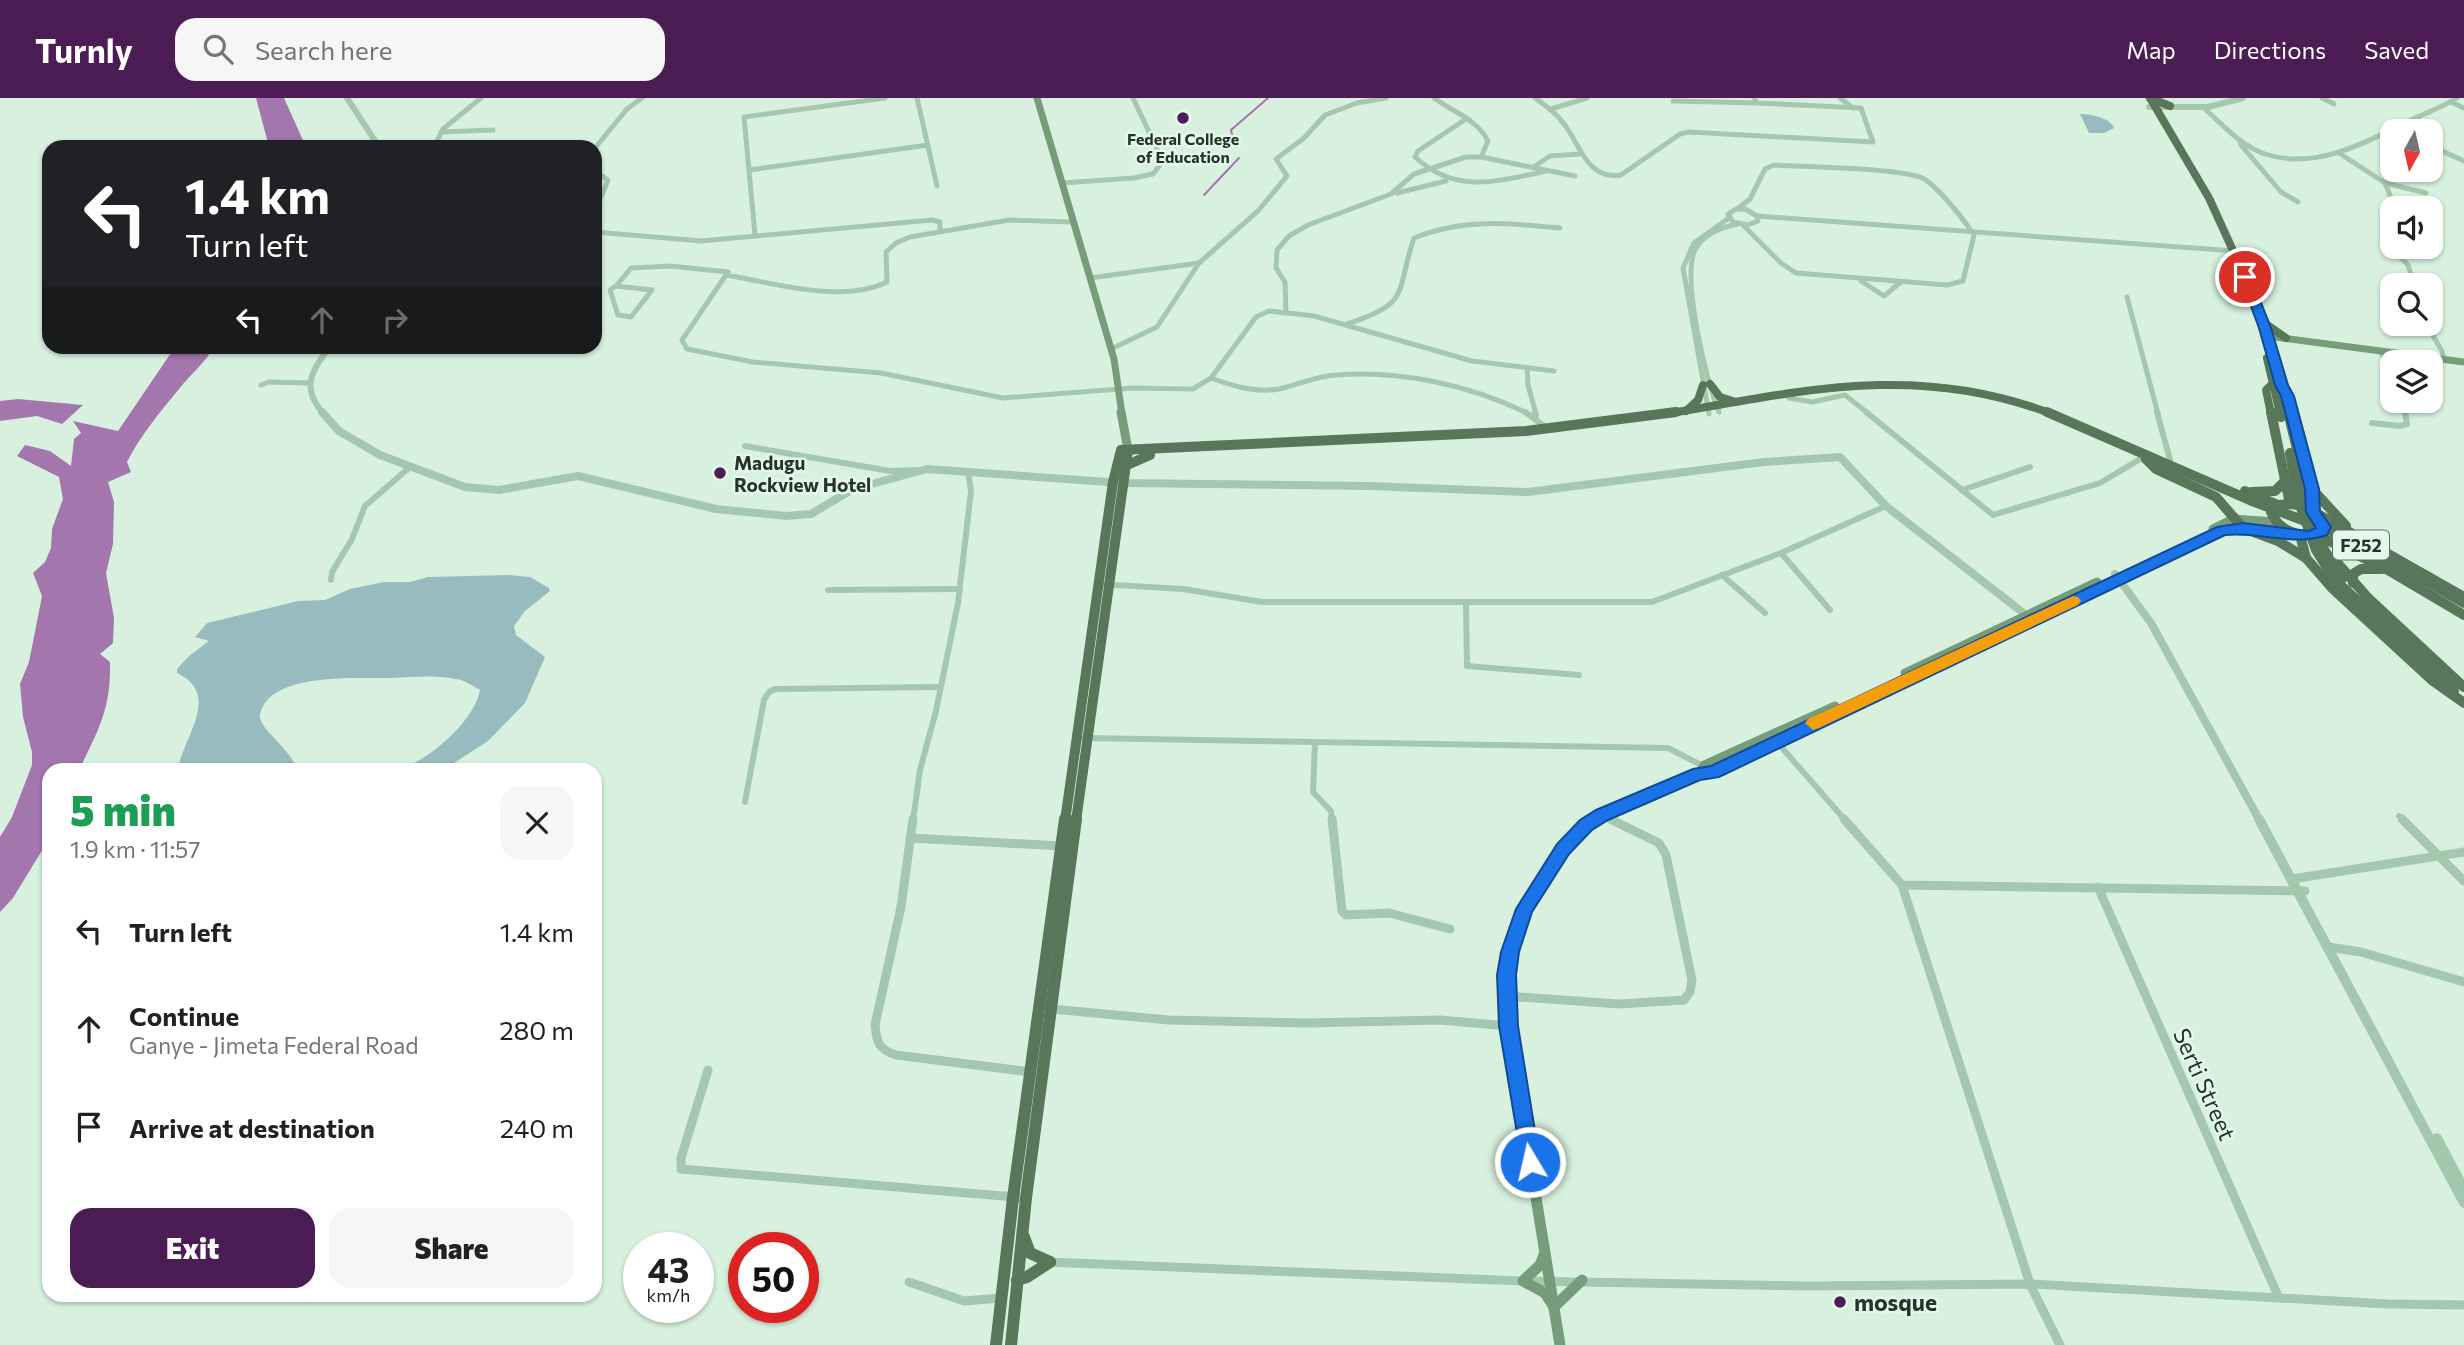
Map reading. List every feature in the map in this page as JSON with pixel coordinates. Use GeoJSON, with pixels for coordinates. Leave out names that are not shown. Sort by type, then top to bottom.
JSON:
{"type":"FeatureCollection","features":[{"type":"Feature","properties":{"kind":"main road"},"geometry":{"type":"LineString","coordinates":[[1037,98],[1111,349],[1120,389],[1125,466],[1117,482]]}},
{"type":"Feature","properties":{"kind":"main road"},"geometry":{"type":"LineString","coordinates":[[2150,103],[2173,107]]}},
{"type":"Feature","properties":{"kind":"main road","name":"F252"},"geometry":{"type":"LineString","coordinates":[[2150,103],[2208,198],[2263,321],[2273,353],[2277,388]]}},
{"type":"Feature","properties":{"kind":"main road","name":"F252"},"geometry":{"type":"LineString","coordinates":[[2150,103],[2230,249],[2259,330],[2305,482],[2305,508],[2324,527],[2315,535],[2296,534],[2276,522]]}},
{"type":"Feature","properties":{"kind":"main road"},"geometry":{"type":"LineString","coordinates":[[2161,117],[2162,111],[2173,107]]}},
{"type":"Feature","properties":{"kind":"main road"},"geometry":{"type":"LineString","coordinates":[[2263,321],[2291,340]]}},
{"type":"Feature","properties":{"kind":"main road"},"geometry":{"type":"LineString","coordinates":[[2268,337],[2380,352]]}},
{"type":"Feature","properties":{"kind":"main road"},"geometry":{"type":"LineString","coordinates":[[2273,353],[2279,344],[2291,340]]}},
{"type":"Feature","properties":{"kind":"main road"},"geometry":{"type":"LineString","coordinates":[[2444,360],[2464,362]]}},
{"type":"Feature","properties":{"kind":"main road"},"geometry":{"type":"LineString","coordinates":[[1125,466],[1150,452],[1548,429],[1685,411],[1712,410],[1739,402],[1849,383],[1926,385],[1963,389],[2028,405],[2130,447],[2254,504]]}},
{"type":"Feature","properties":{"kind":"main road"},"geometry":{"type":"LineString","coordinates":[[1685,411],[1698,400],[1706,385],[1720,397],[1739,402]]}},
{"type":"Feature","properties":{"kind":"main road"},"geometry":{"type":"LineString","coordinates":[[1124,448],[1150,452],[1493,439],[1632,426],[1712,410],[1869,387],[1959,393],[2027,410],[2254,504]]}},
{"type":"Feature","properties":{"kind":"main road"},"geometry":{"type":"LineString","coordinates":[[2356,535],[2328,509],[2312,489],[2288,396],[2277,388],[2266,390],[2284,482],[2305,508],[2318,544],[2345,583],[2462,694]]}},
{"type":"Feature","properties":{"kind":"main road"},"geometry":{"type":"LineString","coordinates":[[2130,447],[2170,460],[2278,505],[2305,508],[2464,597]]}},
{"type":"Feature","properties":{"kind":"main road"},"geometry":{"type":"LineString","coordinates":[[1037,1072],[1051,1009],[1102,584],[1124,448]]}},
{"type":"Feature","properties":{"kind":"main road"},"geometry":{"type":"LineString","coordinates":[[2144,458],[2155,469],[2216,496],[2243,528],[2278,541],[2306,558]]}},
{"type":"Feature","properties":{"kind":"main road"},"geometry":{"type":"LineString","coordinates":[[2242,490],[2258,493],[2275,491],[2284,482]]}},
{"type":"Feature","properties":{"kind":"main road"},"geometry":{"type":"LineString","coordinates":[[2305,508],[2312,489]]}},
{"type":"Feature","properties":{"kind":"main road","name":"F252"},"geometry":{"type":"LineString","coordinates":[[2254,504],[2355,546],[2464,606]]}},
{"type":"Feature","properties":{"kind":"main road"},"geometry":{"type":"LineString","coordinates":[[2276,522],[2271,512],[2278,505]]}},
{"type":"Feature","properties":{"kind":"main road"},"geometry":{"type":"LineString","coordinates":[[1701,770],[1713,772],[2233,519],[2276,522]]}},
{"type":"Feature","properties":{"kind":"main road"},"geometry":{"type":"LineString","coordinates":[[1560,1345],[1508,1026],[1506,996],[1510,952],[1524,909],[1563,849],[1586,825],[1602,815],[2026,615],[2222,530],[2243,528],[2296,534],[2306,558],[2332,589],[2432,681],[2462,694]]}},
{"type":"Feature","properties":{"kind":"main road"},"geometry":{"type":"LineString","coordinates":[[2315,535],[2353,583],[2462,694]]}},
{"type":"Feature","properties":{"kind":"main road"},"geometry":{"type":"LineString","coordinates":[[2315,535],[2388,570],[2464,615]]}},
{"type":"Feature","properties":{"kind":"main road"},"geometry":{"type":"LineString","coordinates":[[2353,583],[2353,574],[2361,569],[2388,570]]}},
{"type":"Feature","properties":{"kind":"main road"},"geometry":{"type":"LineString","coordinates":[[996,1345],[1002,1298],[1014,1253],[1062,846],[1083,738]]}},
{"type":"Feature","properties":{"kind":"main road"},"geometry":{"type":"LineString","coordinates":[[1020,1198],[1023,1234],[1030,1253],[1050,1262]]}},
{"type":"Feature","properties":{"kind":"main road"},"geometry":{"type":"LineString","coordinates":[[1011,1345],[1017,1280],[1014,1253],[1023,1234]]}},
{"type":"Feature","properties":{"kind":"main road"},"geometry":{"type":"LineString","coordinates":[[1544,1255],[1540,1265],[1523,1281],[1545,1293],[1554,1307]]}},
{"type":"Feature","properties":{"kind":"main road"},"geometry":{"type":"LineString","coordinates":[[1017,1280],[1027,1277],[1050,1262]]}},
{"type":"Feature","properties":{"kind":"main road"},"geometry":{"type":"LineString","coordinates":[[1554,1307],[1582,1280]]}},
{"type":"Feature","properties":{"kind":"street"},"geometry":{"type":"LineString","coordinates":[[347,98],[374,140]]}},
{"type":"Feature","properties":{"kind":"street"},"geometry":{"type":"LineString","coordinates":[[438,140],[458,115],[481,98]]}},
{"type":"Feature","properties":{"kind":"street"},"geometry":{"type":"LineString","coordinates":[[601,140],[626,108],[642,98]]}},
{"type":"Feature","properties":{"kind":"street"},"geometry":{"type":"LineString","coordinates":[[829,106],[831,98]]}},
{"type":"Feature","properties":{"kind":"street"},"geometry":{"type":"LineString","coordinates":[[755,235],[744,117],[885,98]]}},
{"type":"Feature","properties":{"kind":"street"},"geometry":{"type":"LineString","coordinates":[[917,98],[937,186]]}},
{"type":"Feature","properties":{"kind":"street"},"geometry":{"type":"LineString","coordinates":[[1062,183],[1134,178],[1153,174],[1161,164],[1159,153],[1133,98]]}},
{"type":"Feature","properties":{"kind":"street"},"geometry":{"type":"LineString","coordinates":[[1111,349],[1157,327],[1199,263],[1258,211],[1287,176],[1276,159],[1304,138],[1325,115],[1357,103],[1386,98]]}},
{"type":"Feature","properties":{"kind":"street"},"geometry":{"type":"LineString","coordinates":[[1434,98],[1475,122],[1484,131],[1488,141],[1481,157]]}},
{"type":"Feature","properties":{"kind":"street"},"geometry":{"type":"LineString","coordinates":[[1535,98],[1551,109],[1566,126],[1587,165],[1618,177],[1679,134],[1689,132],[1872,142],[1864,112],[1840,98]]}},
{"type":"Feature","properties":{"kind":"street"},"geometry":{"type":"LineString","coordinates":[[1551,109],[1587,98]]}},
{"type":"Feature","properties":{"kind":"street"},"geometry":{"type":"LineString","coordinates":[[2173,107],[2205,109],[2241,98]]}},
{"type":"Feature","properties":{"kind":"street"},"geometry":{"type":"LineString","coordinates":[[2322,98],[2334,104]]}},
{"type":"Feature","properties":{"kind":"street"},"geometry":{"type":"LineString","coordinates":[[2414,119],[2457,98]]}},
{"type":"Feature","properties":{"kind":"street"},"geometry":{"type":"LineString","coordinates":[[1672,101],[1755,101],[1853,107]]}},
{"type":"Feature","properties":{"kind":"street"},"geometry":{"type":"LineString","coordinates":[[2451,102],[2464,108]]}},
{"type":"Feature","properties":{"kind":"street"},"geometry":{"type":"LineString","coordinates":[[2205,109],[2240,139],[2261,153],[2274,156],[2298,158],[2339,153],[2380,134]]}},
{"type":"Feature","properties":{"kind":"street"},"geometry":{"type":"LineString","coordinates":[[1451,181],[1436,176],[1415,157],[1418,151],[1466,119]]}},
{"type":"Feature","properties":{"kind":"street"},"geometry":{"type":"LineString","coordinates":[[442,132],[493,130]]}},
{"type":"Feature","properties":{"kind":"street"},"geometry":{"type":"LineString","coordinates":[[2240,139],[2238,142],[2281,192],[2298,202]]}},
{"type":"Feature","properties":{"kind":"street"},"geometry":{"type":"LineString","coordinates":[[749,170],[928,145]]}},
{"type":"Feature","properties":{"kind":"street"},"geometry":{"type":"LineString","coordinates":[[2443,151],[2464,161]]}},
{"type":"Feature","properties":{"kind":"street"},"geometry":{"type":"LineString","coordinates":[[2339,153],[2385,183],[2426,193]]}},
{"type":"Feature","properties":{"kind":"street"},"geometry":{"type":"LineString","coordinates":[[1535,166],[1550,156],[1580,154]]}},
{"type":"Feature","properties":{"kind":"street"},"geometry":{"type":"LineString","coordinates":[[1391,194],[1414,174],[1466,157],[1535,166],[1576,176]]}},
{"type":"Feature","properties":{"kind":"street"},"geometry":{"type":"LineString","coordinates":[[1774,165],[1903,174],[1930,183],[1972,231],[1973,241],[1960,284],[1796,273],[1783,265],[1755,233],[1729,218],[1729,212],[1750,199],[1765,169],[1774,165]]}},
{"type":"Feature","properties":{"kind":"street"},"geometry":{"type":"LineString","coordinates":[[1286,312],[1285,282],[1276,268],[1277,250],[1289,236],[1308,225],[1391,194],[1451,181],[1500,180],[1552,170]]}},
{"type":"Feature","properties":{"kind":"street"},"geometry":{"type":"LineString","coordinates":[[602,173],[608,180],[602,195]]}},
{"type":"Feature","properties":{"kind":"street"},"geometry":{"type":"LineString","coordinates":[[2385,183],[2390,196]]}},
{"type":"Feature","properties":{"kind":"street"},"geometry":{"type":"LineString","coordinates":[[1750,199],[1756,223],[1755,233]]}},
{"type":"Feature","properties":{"kind":"street"},"geometry":{"type":"LineString","coordinates":[[1737,209],[1754,214],[2230,249]]}},
{"type":"Feature","properties":{"kind":"street"},"geometry":{"type":"LineString","coordinates":[[1712,410],[1683,268],[1687,252],[1699,235],[1729,218]]}},
{"type":"Feature","properties":{"kind":"street"},"geometry":{"type":"LineString","coordinates":[[602,233],[683,240],[932,220],[940,222],[940,230]]}},
{"type":"Feature","properties":{"kind":"street"},"geometry":{"type":"LineString","coordinates":[[726,275],[839,292],[869,292],[880,289],[887,282],[884,259],[886,252],[896,243],[910,237],[1009,220],[1072,222]]}},
{"type":"Feature","properties":{"kind":"street"},"geometry":{"type":"LineString","coordinates":[[1346,324],[1383,311],[1396,298],[1404,281],[1415,237],[1428,231],[1475,221],[1560,228]]}},
{"type":"Feature","properties":{"kind":"street"},"geometry":{"type":"LineString","coordinates":[[1706,385],[1690,276],[1691,262],[1696,249],[1705,238],[1719,228],[1756,223]]}},
{"type":"Feature","properties":{"kind":"street"},"geometry":{"type":"LineString","coordinates":[[1090,278],[1199,263]]}},
{"type":"Feature","properties":{"kind":"street"},"geometry":{"type":"LineString","coordinates":[[616,286],[652,290],[631,317],[618,315],[610,290],[631,268],[670,266],[728,272],[682,340],[687,349],[753,362],[881,373],[1003,398],[1120,389],[1193,388],[1210,378],[1231,354],[1256,317],[1269,312],[1286,312],[1346,324],[1427,350],[1472,361],[1554,371]]}},
{"type":"Feature","properties":{"kind":"street"},"geometry":{"type":"LineString","coordinates":[[1854,278],[1870,285],[1884,296],[1901,282]]}},
{"type":"Feature","properties":{"kind":"street"},"geometry":{"type":"LineString","coordinates":[[2127,297],[2170,460]]}},
{"type":"Feature","properties":{"kind":"street"},"geometry":{"type":"LineString","coordinates":[[2433,336],[2444,360]]}},
{"type":"Feature","properties":{"kind":"street"},"geometry":{"type":"LineString","coordinates":[[324,354],[312,372],[309,383],[327,421],[339,432],[380,455],[465,487],[490,491],[563,477],[588,477],[716,509],[786,516],[811,514],[853,489],[927,469]]}},
{"type":"Feature","properties":{"kind":"street"},"geometry":{"type":"LineString","coordinates":[[1527,368],[1528,385],[1536,415],[1548,429]]}},
{"type":"Feature","properties":{"kind":"street"},"geometry":{"type":"LineString","coordinates":[[1210,378],[1250,390],[1275,390],[1335,375],[1411,377],[1473,392],[1536,415]]}},
{"type":"Feature","properties":{"kind":"street"},"geometry":{"type":"LineString","coordinates":[[261,385],[269,382],[309,383]]}},
{"type":"Feature","properties":{"kind":"street"},"geometry":{"type":"LineString","coordinates":[[1789,398],[1812,402],[1845,395],[1993,514],[2100,483],[2144,458]]}},
{"type":"Feature","properties":{"kind":"street"},"geometry":{"type":"LineString","coordinates":[[2372,423],[2400,426],[2407,424],[2405,413]]}},
{"type":"Feature","properties":{"kind":"street"},"geometry":{"type":"LineString","coordinates":[[745,446],[890,471],[927,469],[1117,482],[1370,486],[1528,492],[1834,456],[1847,462],[1886,506],[2026,615]]}},
{"type":"Feature","properties":{"kind":"street"},"geometry":{"type":"LineString","coordinates":[[331,580],[365,506],[410,467]]}},
{"type":"Feature","properties":{"kind":"street"},"geometry":{"type":"LineString","coordinates":[[1962,489],[2030,467]]}},
{"type":"Feature","properties":{"kind":"street"},"geometry":{"type":"LineString","coordinates":[[968,472],[971,491],[960,589],[940,687],[919,770],[901,907],[875,1025],[877,1044],[883,1051],[896,1055],[1037,1072]]}},
{"type":"Feature","properties":{"kind":"street"},"geometry":{"type":"LineString","coordinates":[[1102,584],[1183,589],[1262,603],[1652,601],[1781,553],[1886,506]]}},
{"type":"Feature","properties":{"kind":"street"},"geometry":{"type":"LineString","coordinates":[[1781,553],[1830,610]]}},
{"type":"Feature","properties":{"kind":"street"},"geometry":{"type":"LineString","coordinates":[[1722,575],[1765,613]]}},
{"type":"Feature","properties":{"kind":"street"},"geometry":{"type":"LineString","coordinates":[[2120,576],[2157,632],[2464,1189]]}},
{"type":"Feature","properties":{"kind":"street"},"geometry":{"type":"LineString","coordinates":[[828,590],[960,589]]}},
{"type":"Feature","properties":{"kind":"street"},"geometry":{"type":"LineString","coordinates":[[1466,602],[1467,666],[1579,675]]}},
{"type":"Feature","properties":{"kind":"street"},"geometry":{"type":"LineString","coordinates":[[745,802],[764,701],[769,692],[775,689],[940,687]]}},
{"type":"Feature","properties":{"kind":"street"},"geometry":{"type":"LineString","coordinates":[[1083,738],[1668,748],[1701,770]]}},
{"type":"Feature","properties":{"kind":"street"},"geometry":{"type":"LineString","coordinates":[[1776,741],[1902,885],[2030,1284],[2060,1345]]}},
{"type":"Feature","properties":{"kind":"street"},"geometry":{"type":"LineString","coordinates":[[1315,742],[1313,792],[1331,811],[1342,911],[1346,915],[1389,913],[1450,929]]}},
{"type":"Feature","properties":{"kind":"street"},"geometry":{"type":"LineString","coordinates":[[1506,996],[1634,1004],[1670,1003],[1684,1000],[1690,992],[1692,980],[1666,855],[1659,843],[1602,815]]}},
{"type":"Feature","properties":{"kind":"street"},"geometry":{"type":"LineString","coordinates":[[2399,816],[2464,881]]}},
{"type":"Feature","properties":{"kind":"street"},"geometry":{"type":"LineString","coordinates":[[910,838],[1062,846]]}},
{"type":"Feature","properties":{"kind":"street"},"geometry":{"type":"LineString","coordinates":[[2295,879],[2464,852]]}},
{"type":"Feature","properties":{"kind":"street"},"geometry":{"type":"LineString","coordinates":[[1902,885],[2302,891]]}},
{"type":"Feature","properties":{"kind":"street","name":"Serti Street"},"geometry":{"type":"LineString","coordinates":[[2098,887],[2278,1296]]}},
{"type":"Feature","properties":{"kind":"street"},"geometry":{"type":"LineString","coordinates":[[2332,947],[2464,982]]}},
{"type":"Feature","properties":{"kind":"street"},"geometry":{"type":"LineString","coordinates":[[2332,947],[2464,1203]]}},
{"type":"Feature","properties":{"kind":"street"},"geometry":{"type":"LineString","coordinates":[[1051,1009],[1169,1020],[1307,1023],[1440,1020],[1508,1026]]}},
{"type":"Feature","properties":{"kind":"street"},"geometry":{"type":"LineString","coordinates":[[708,1070],[681,1158],[681,1169],[1020,1198]]}},
{"type":"Feature","properties":{"kind":"street"},"geometry":{"type":"LineString","coordinates":[[1014,1253],[1050,1262],[1523,1281],[1810,1286],[2030,1284],[2388,1304],[2464,1305]]}},
{"type":"Feature","properties":{"kind":"street"},"geometry":{"type":"LineString","coordinates":[[909,1282],[953,1299],[976,1304],[1002,1298]]}},
{"type":"Feature","properties":{"kind":"shaded area"},"geometry":{"type":"Polygon","coordinates":[[[256,98],[284,98],[303,140],[267,140],[256,98]]]}},
{"type":"Feature","properties":{"kind":"shaded area"},"geometry":{"type":"Polygon","coordinates":[[[2080,114],[2100,117],[2114,128],[2104,133],[2089,133],[2080,114]]]}},
{"type":"Feature","properties":{"kind":"shaded area"},"geometry":{"type":"Polygon","coordinates":[[[170,354],[209,354],[138,443],[127,462],[131,472],[108,482],[114,502],[113,544],[106,573],[114,618],[113,643],[100,654],[110,662],[106,706],[82,763],[42,763],[42,850],[13,898],[0,912],[0,837],[12,817],[32,765],[20,684],[29,662],[42,596],[33,573],[45,562],[51,548],[52,529],[63,499],[59,477],[17,456],[25,445],[50,451],[71,466],[74,439],[81,433],[73,421],[118,431],[170,354]]]}},
{"type":"Feature","properties":{"kind":"shaded area"},"geometry":{"type":"Polygon","coordinates":[[[18,399],[83,405],[62,424],[37,416],[0,421],[0,401],[18,399]]]}},
{"type":"Feature","properties":{"kind":"shaded area"},"geometry":{"type":"Polygon","coordinates":[[[509,575],[530,577],[549,588],[550,591],[525,611],[514,626],[516,635],[545,657],[525,703],[488,741],[454,763],[414,763],[440,746],[470,713],[480,690],[465,682],[423,677],[317,680],[279,691],[267,701],[260,715],[264,727],[294,763],[180,763],[199,705],[197,693],[190,682],[177,673],[177,669],[209,641],[195,637],[207,623],[298,601],[325,600],[350,589],[384,582],[410,582],[428,577],[509,575]]]}},
{"type":"Feature","properties":{"kind":"waterway"},"geometry":{"type":"LineString","coordinates":[[1234,145],[1231,130],[1268,98]]}},
{"type":"Feature","properties":{"kind":"waterway"},"geometry":{"type":"LineString","coordinates":[[1204,195],[1239,158]]}},
{"type":"Feature","properties":{"kind":"slow traffic"},"geometry":{"type":"LineString","coordinates":[[1813,723],[2073,601]]}},
{"type":"Feature","properties":{"kind":"place","name":"Federal College of Education"},"geometry":{"type":"Point","coordinates":[1183,118]}},
{"type":"Feature","properties":{"kind":"place","name":"Madugu Rockview Hotel"},"geometry":{"type":"Point","coordinates":[720,473]}},
{"type":"Feature","properties":{"kind":"place","name":"mosque"},"geometry":{"type":"Point","coordinates":[1840,1302]}},
{"type":"Feature","properties":{"kind":"route"},"geometry":{"type":"LineString","coordinates":[[1530,1162],[1508,1026],[1506,996],[1510,952],[1524,909],[1563,849],[1569,846],[1586,825],[1602,815],[1699,774],[1713,772],[2222,530],[2243,528],[2305,536],[2322,532],[2324,527],[2313,512],[2312,489],[2288,396],[2281,385],[2265,328],[2245,277]]}}]}
